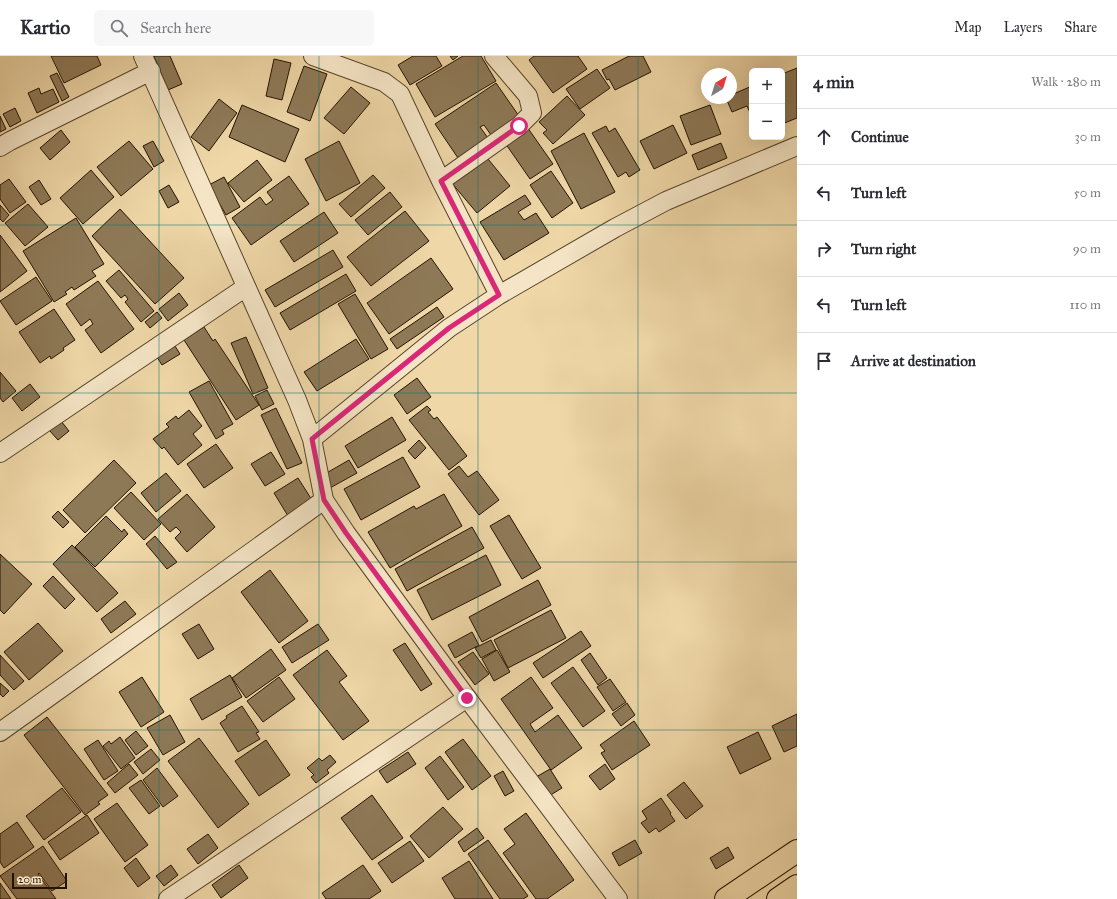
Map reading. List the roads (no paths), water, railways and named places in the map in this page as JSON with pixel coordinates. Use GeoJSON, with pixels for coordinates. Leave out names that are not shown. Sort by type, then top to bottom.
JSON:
{"type":"FeatureCollection","features":[{"type":"Feature","properties":{"kind":"main road"},"geometry":{"type":"LineString","coordinates":[[726,899],[797,851]]}},
{"type":"Feature","properties":{"kind":"main road"},"geometry":{"type":"LineString","coordinates":[[778,899],[797,886]]}},
{"type":"Feature","properties":{"kind":"street"},"geometry":{"type":"LineString","coordinates":[[313,56],[384,82],[400,94],[441,181],[499,295]]}},
{"type":"Feature","properties":{"kind":"street"},"geometry":{"type":"LineString","coordinates":[[441,181],[519,126],[532,113],[528,96],[494,56]]}},
{"type":"Feature","properties":{"kind":"street"},"geometry":{"type":"LineString","coordinates":[[0,147],[147,64],[297,400],[312,439],[324,500],[346,533],[467,698],[618,899]]}},
{"type":"Feature","properties":{"kind":"street"},"geometry":{"type":"LineString","coordinates":[[312,439],[449,328],[499,295],[615,228],[666,202],[797,146]]}},
{"type":"Feature","properties":{"kind":"street"},"geometry":{"type":"LineString","coordinates":[[0,453],[246,287]]}},
{"type":"Feature","properties":{"kind":"street"},"geometry":{"type":"LineString","coordinates":[[0,732],[324,500]]}},
{"type":"Feature","properties":{"kind":"street"},"geometry":{"type":"LineString","coordinates":[[168,899],[467,698]]}}]}
